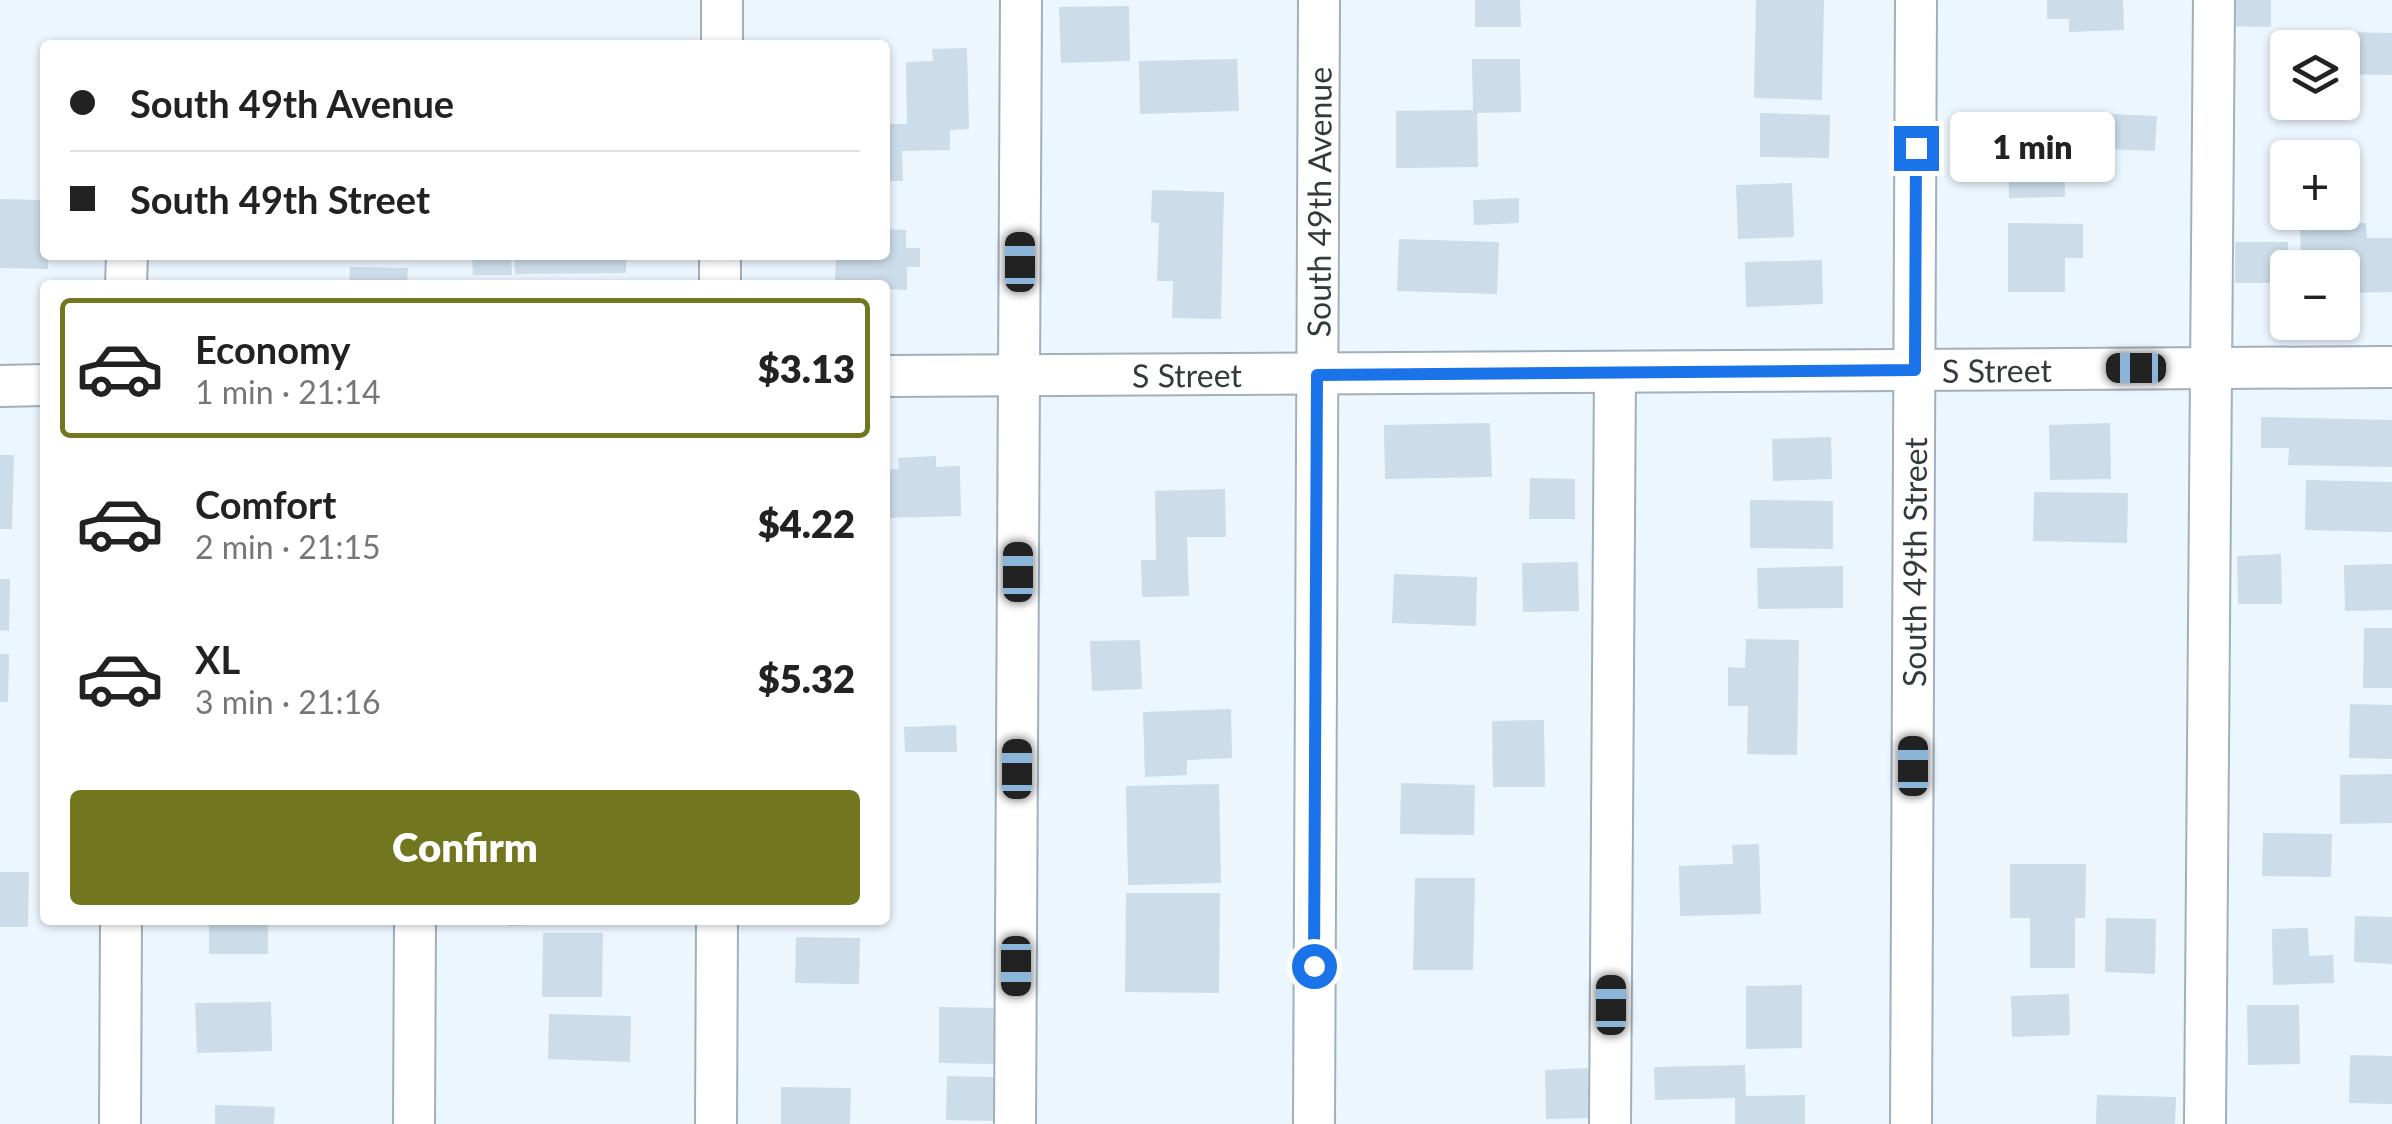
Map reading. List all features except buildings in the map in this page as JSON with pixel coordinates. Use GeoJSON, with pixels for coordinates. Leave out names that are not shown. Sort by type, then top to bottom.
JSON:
{"type":"FeatureCollection","features":[{"type":"Feature","properties":{"kind":"street"},"geometry":{"type":"LineString","coordinates":[[722,0],[722,40]]}},
{"type":"Feature","properties":{"kind":"street"},"geometry":{"type":"LineString","coordinates":[[1015,1124],[1021,0]]}},
{"type":"Feature","properties":{"kind":"street","name":"South 49th Avenue"},"geometry":{"type":"LineString","coordinates":[[1314,1124],[1319,0]]}},
{"type":"Feature","properties":{"kind":"street","name":"South 49th Street"},"geometry":{"type":"LineString","coordinates":[[1912,1124],[1916,0]]}},
{"type":"Feature","properties":{"kind":"street"},"geometry":{"type":"LineString","coordinates":[[2205,1124],[2214,0]]}},
{"type":"Feature","properties":{"kind":"street","name":"S Street"},"geometry":{"type":"LineString","coordinates":[[890,376],[2392,367]]}},
{"type":"Feature","properties":{"kind":"street"},"geometry":{"type":"LineString","coordinates":[[1610,1124],[1615,372]]}},
{"type":"Feature","properties":{"kind":"street"},"geometry":{"type":"LineString","coordinates":[[0,386],[40,386]]}},
{"type":"Feature","properties":{"kind":"street"},"geometry":{"type":"LineString","coordinates":[[120,1124],[121,925]]}},
{"type":"Feature","properties":{"kind":"street"},"geometry":{"type":"LineString","coordinates":[[414,1124],[415,925]]}},
{"type":"Feature","properties":{"kind":"street"},"geometry":{"type":"LineString","coordinates":[[716,925],[716,1124]]}},
{"type":"Feature","properties":{"kind":"route"},"geometry":{"type":"LineString","coordinates":[[1314,966],[1317,375],[1915,370],[1916,148]]}}]}
